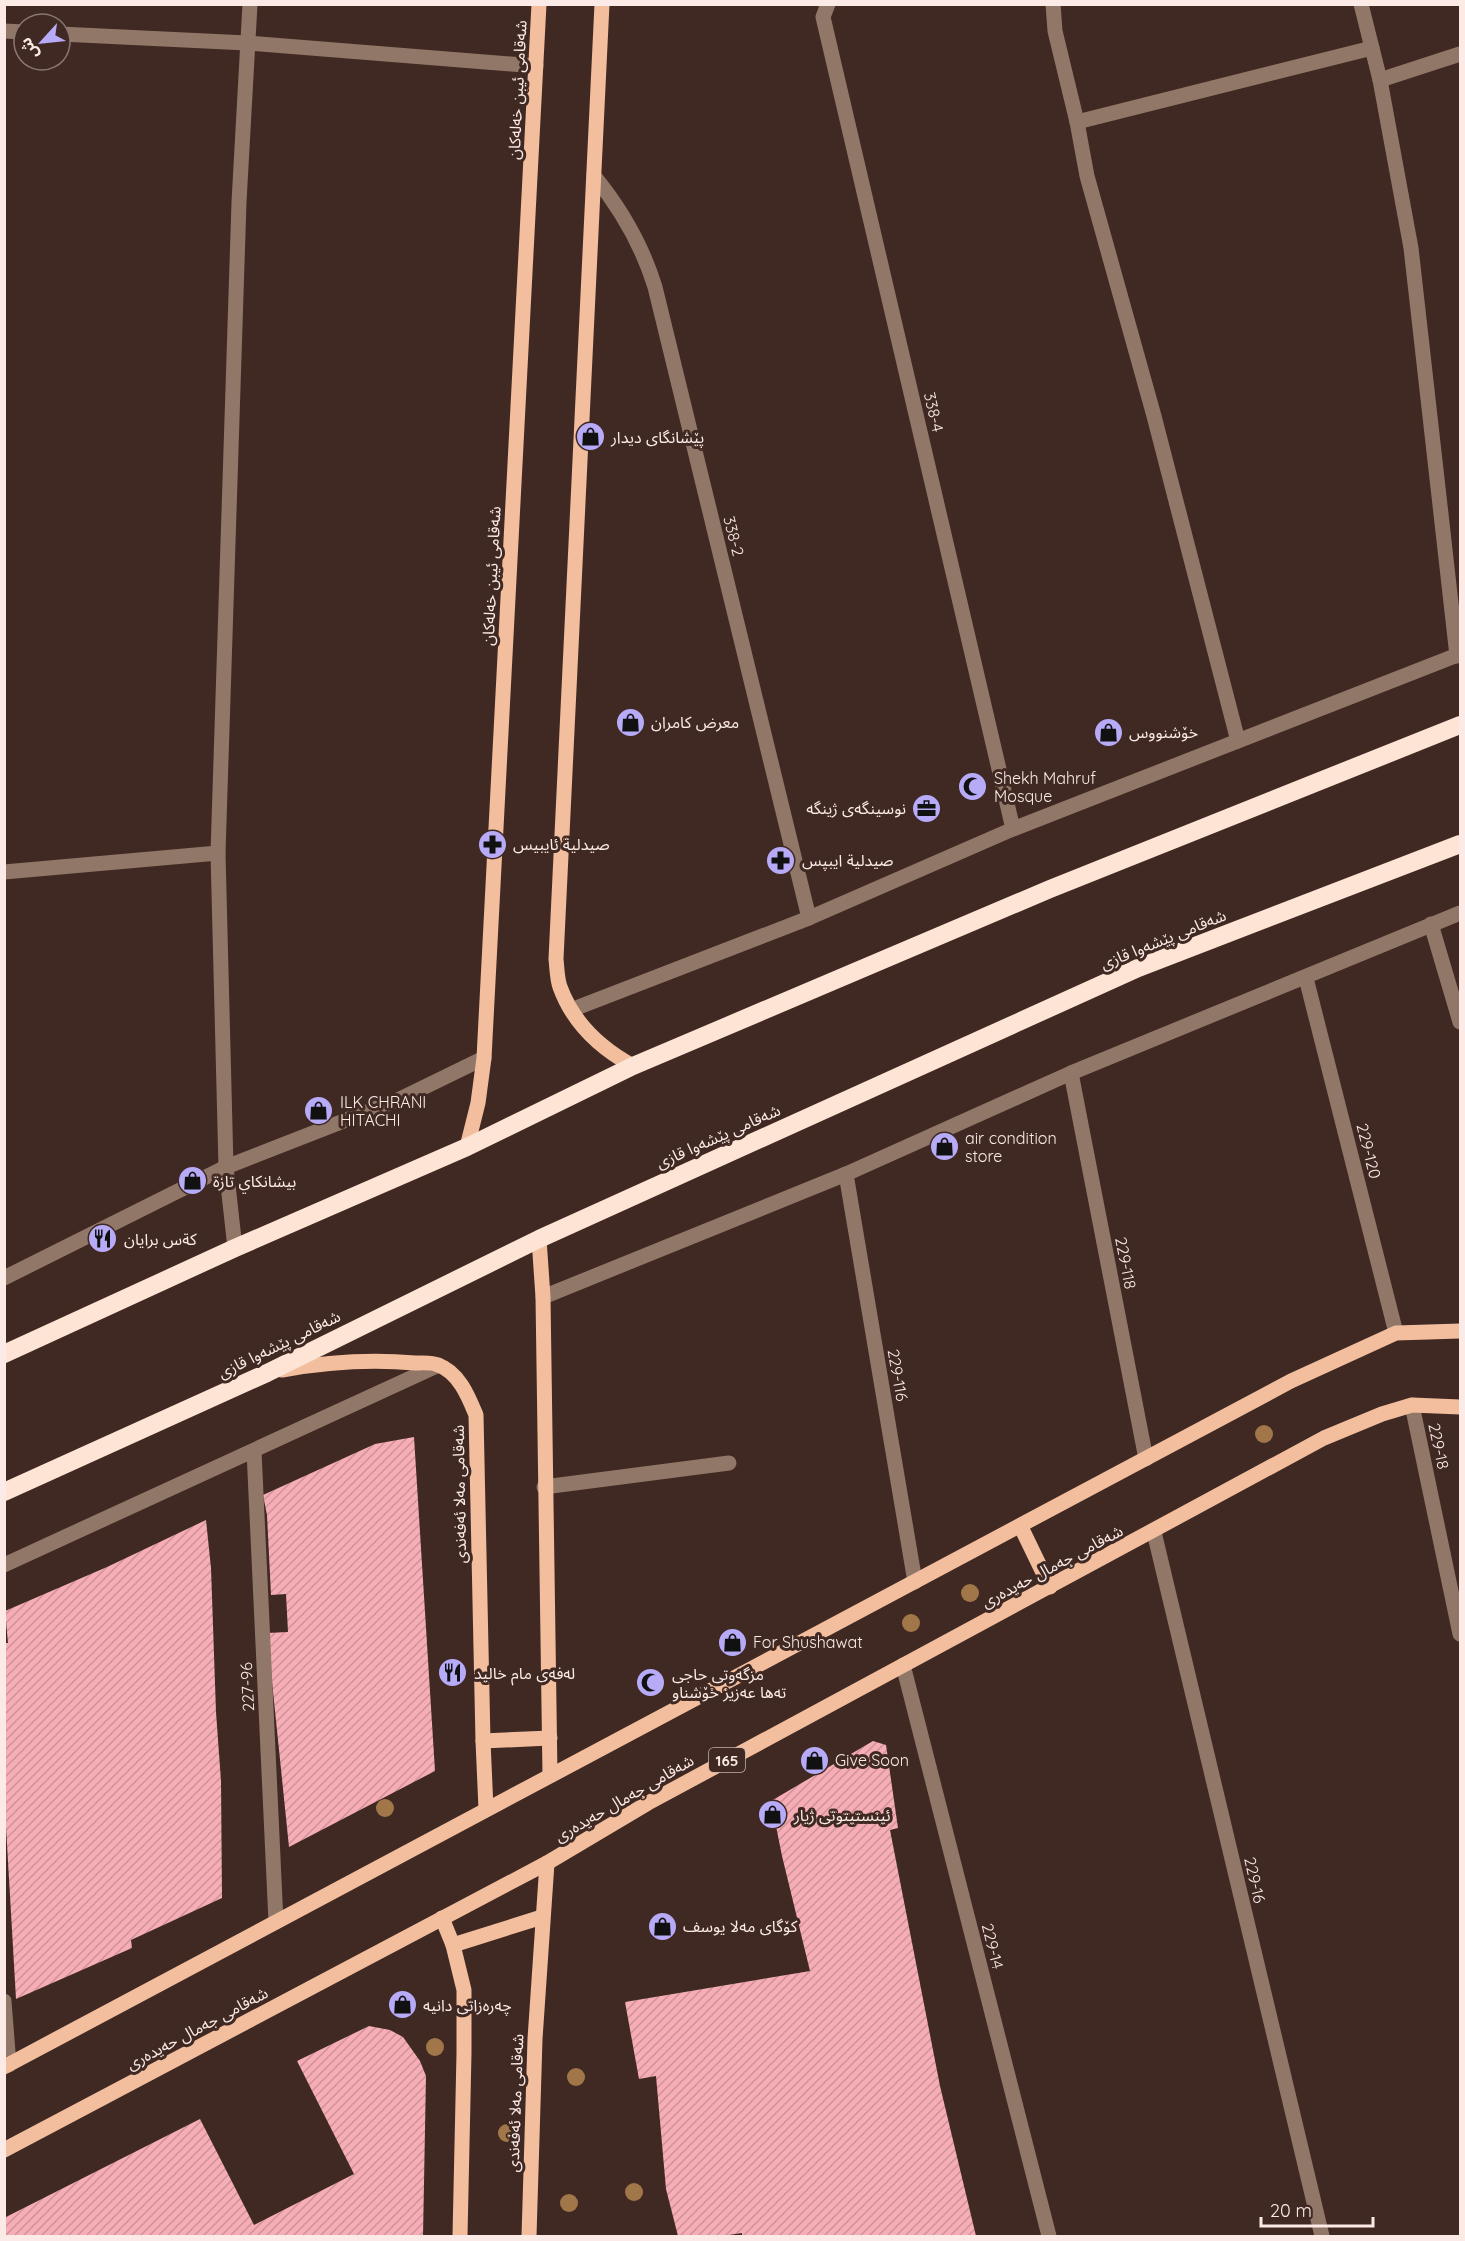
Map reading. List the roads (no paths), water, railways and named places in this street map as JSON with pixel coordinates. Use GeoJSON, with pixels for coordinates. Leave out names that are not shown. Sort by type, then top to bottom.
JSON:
{"type":"FeatureCollection","features":[{"type":"Feature","properties":{"kind":"highway"},"geometry":{"type":"LineString","coordinates":[[4,1354],[235,1248],[467,1147],[633,1066],[1050,889],[1461,724]]}},
{"type":"Feature","properties":{"kind":"highway","name":"شەقامی پێشەوا قازی"},"geometry":{"type":"LineString","coordinates":[[4,1492],[267,1372],[539,1239],[1138,968],[1461,844]]}},
{"type":"Feature","properties":{"kind":"main road","name":"شەقامی ئیبن خەلەکان"},"geometry":{"type":"LineString","coordinates":[[467,1147],[478,1103],[484,1058],[539,4]]}},
{"type":"Feature","properties":{"kind":"main road"},"geometry":{"type":"LineString","coordinates":[[602,4],[556,959],[560,986],[571,1010],[594,1040],[609,1053],[633,1066]]}},
{"type":"Feature","properties":{"kind":"main road"},"geometry":{"type":"LineString","coordinates":[[539,1239],[543,1297],[550,1775]]}},
{"type":"Feature","properties":{"kind":"main road"},"geometry":{"type":"LineString","coordinates":[[7,2066],[1291,1382],[1396,1334],[1461,1331]]}},
{"type":"Feature","properties":{"kind":"main road"},"geometry":{"type":"LineString","coordinates":[[267,1372],[370,1361],[439,1365]]}},
{"type":"Feature","properties":{"kind":"main road","name":"شەقامی مەلا ئەفەندی"},"geometry":{"type":"LineString","coordinates":[[439,1365],[452,1374],[462,1386],[476,1415],[486,1809]]}},
{"type":"Feature","properties":{"kind":"main road","name":"شەقامی جەمال حەیدەری"},"geometry":{"type":"LineString","coordinates":[[4,2150],[547,1863],[648,1803],[1154,1532],[1324,1438],[1382,1414],[1412,1405],[1461,1407]]}},
{"type":"Feature","properties":{"kind":"main road"},"geometry":{"type":"LineString","coordinates":[[1022,1527],[1050,1587]]}},
{"type":"Feature","properties":{"kind":"main road"},"geometry":{"type":"LineString","coordinates":[[483,1741],[550,1738]]}},
{"type":"Feature","properties":{"kind":"main road","name":"شەقامی مەلا ئەفەندی"},"geometry":{"type":"LineString","coordinates":[[529,2236],[542,1917],[547,1863]]}},
{"type":"Feature","properties":{"kind":"main road"},"geometry":{"type":"LineString","coordinates":[[453,1945],[542,1917]]}},
{"type":"Feature","properties":{"kind":"main road"},"geometry":{"type":"LineString","coordinates":[[442,1918],[453,1945],[464,1990],[465,2053],[460,2236]]}},
{"type":"Feature","properties":{"kind":"street"},"geometry":{"type":"LineString","coordinates":[[235,1248],[226,1167],[218,853],[238,202],[250,4]]}},
{"type":"Feature","properties":{"kind":"street","name":"338-4"},"geometry":{"type":"LineString","coordinates":[[828,4],[824,17],[1013,829]]}},
{"type":"Feature","properties":{"kind":"street"},"geometry":{"type":"LineString","coordinates":[[1053,4],[1055,31],[1077,122],[1087,176],[1154,416],[1238,741]]}},
{"type":"Feature","properties":{"kind":"street"},"geometry":{"type":"LineString","coordinates":[[571,1010],[809,918],[1013,829],[1459,655],[1411,248],[1380,80],[1361,4]]}},
{"type":"Feature","properties":{"kind":"street"},"geometry":{"type":"LineString","coordinates":[[72,35],[247,43],[536,66]]}},
{"type":"Feature","properties":{"kind":"street"},"geometry":{"type":"LineString","coordinates":[[1077,122],[1372,48]]}},
{"type":"Feature","properties":{"kind":"street"},"geometry":{"type":"LineString","coordinates":[[1380,80],[1461,54]]}},
{"type":"Feature","properties":{"kind":"street","name":"338-2"},"geometry":{"type":"LineString","coordinates":[[594,176],[630,225],[646,259],[655,287],[809,918]]}},
{"type":"Feature","properties":{"kind":"street"},"geometry":{"type":"LineString","coordinates":[[4,872],[218,853]]}},
{"type":"Feature","properties":{"kind":"street"},"geometry":{"type":"LineString","coordinates":[[543,1297],[846,1174],[1071,1073],[1461,913]]}},
{"type":"Feature","properties":{"kind":"street"},"geometry":{"type":"LineString","coordinates":[[1431,924],[1461,1022]]}},
{"type":"Feature","properties":{"kind":"street","name":"229-120"},"geometry":{"type":"LineString","coordinates":[[1306,978],[1396,1334]]}},
{"type":"Feature","properties":{"kind":"street"},"geometry":{"type":"LineString","coordinates":[[4,1278],[226,1167],[399,1099],[484,1058]]}},
{"type":"Feature","properties":{"kind":"street","name":"229-118"},"geometry":{"type":"LineString","coordinates":[[1071,1073],[1146,1459]]}},
{"type":"Feature","properties":{"kind":"street","name":"229-116"},"geometry":{"type":"LineString","coordinates":[[846,1174],[915,1582]]}},
{"type":"Feature","properties":{"kind":"street"},"geometry":{"type":"LineString","coordinates":[[4,1565],[439,1365]]}},
{"type":"Feature","properties":{"kind":"street","name":"229-18"},"geometry":{"type":"LineString","coordinates":[[1412,1405],[1461,1635]]}},
{"type":"Feature","properties":{"kind":"street","name":"227-96"},"geometry":{"type":"LineString","coordinates":[[254,1451],[276,1922]]}},
{"type":"Feature","properties":{"kind":"street"},"geometry":{"type":"LineString","coordinates":[[544,1487],[729,1462]]}},
{"type":"Feature","properties":{"kind":"street","name":"229-16"},"geometry":{"type":"LineString","coordinates":[[1154,1532],[1322,2236]]}},
{"type":"Feature","properties":{"kind":"street","name":"229-14"},"geometry":{"type":"LineString","coordinates":[[903,1665],[1049,2236]]}},
{"type":"Feature","properties":{"kind":"street"},"geometry":{"type":"LineString","coordinates":[[4,2001],[7,2066]]}},
{"type":"Feature","properties":{"kind":"place","name":"پێشانگای دیدار"},"geometry":{"type":"Point","coordinates":[590,437]}},
{"type":"Feature","properties":{"kind":"place","name":"معرض کامران"},"geometry":{"type":"Point","coordinates":[630,722]}},
{"type":"Feature","properties":{"kind":"place","name":"خۆشنووس"},"geometry":{"type":"Point","coordinates":[1108,732]}},
{"type":"Feature","properties":{"kind":"place","name":"Shekh Mahruf Mosque"},"geometry":{"type":"Point","coordinates":[973,787]}},
{"type":"Feature","properties":{"kind":"place","name":"نوسینگەی ژینگە"},"geometry":{"type":"Point","coordinates":[927,808]}},
{"type":"Feature","properties":{"kind":"place","name":"صيدلية ئايبيس"},"geometry":{"type":"Point","coordinates":[492,844]}},
{"type":"Feature","properties":{"kind":"place","name":"صيدلية ایبپس"},"geometry":{"type":"Point","coordinates":[781,860]}},
{"type":"Feature","properties":{"kind":"place","name":"ILK CHRANI HITACHI"},"geometry":{"type":"Point","coordinates":[319,1111]}},
{"type":"Feature","properties":{"kind":"place","name":"air condition store"},"geometry":{"type":"Point","coordinates":[944,1147]}},
{"type":"Feature","properties":{"kind":"place","name":"بيشانكاي تازة"},"geometry":{"type":"Point","coordinates":[192,1181]}},
{"type":"Feature","properties":{"kind":"place","name":"كةس برايان"},"geometry":{"type":"Point","coordinates":[103,1239]}},
{"type":"Feature","properties":{"kind":"place","name":"For Shushawat"},"geometry":{"type":"Point","coordinates":[732,1642]}},
{"type":"Feature","properties":{"kind":"place","name":"لەفەی مام خالید"},"geometry":{"type":"Point","coordinates":[453,1673]}},
{"type":"Feature","properties":{"kind":"place","name":"مزگەوتی حاجی تەها عەزیز خۆشناو"},"geometry":{"type":"Point","coordinates":[651,1683]}},
{"type":"Feature","properties":{"kind":"place","name":"Give Soon"},"geometry":{"type":"Point","coordinates":[814,1760]}},
{"type":"Feature","properties":{"kind":"place","name":"ئینستیتوتی ژیار"},"geometry":{"type":"Point","coordinates":[773,1815]}},
{"type":"Feature","properties":{"kind":"place","name":"کۆگای مەلا یوسف"},"geometry":{"type":"Point","coordinates":[662,1926]}},
{"type":"Feature","properties":{"kind":"place","name":"چەرەزاتی دانیە"},"geometry":{"type":"Point","coordinates":[402,2005]}}]}
